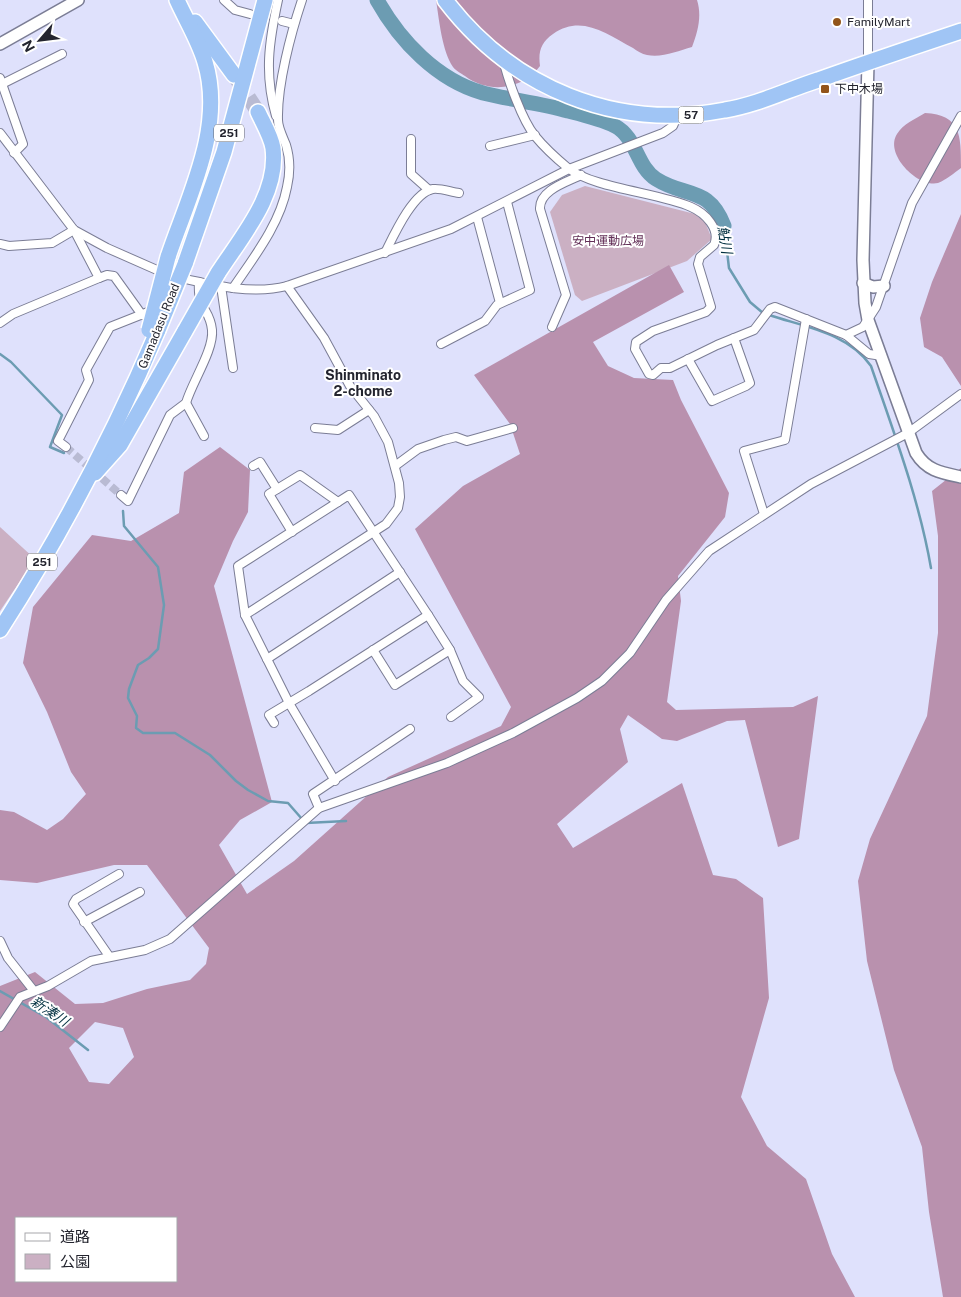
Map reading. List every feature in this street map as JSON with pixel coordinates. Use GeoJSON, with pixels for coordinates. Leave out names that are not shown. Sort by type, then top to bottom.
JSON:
{"type":"FeatureCollection","features":[{"type":"Feature","properties":{"kind":"highway"},"geometry":{"type":"LineString","coordinates":[[153,330],[168,257],[201,160],[211,104],[205,62],[177,0]]}},
{"type":"Feature","properties":{"kind":"highway"},"geometry":{"type":"LineString","coordinates":[[181,0],[234,75]]}},
{"type":"Feature","properties":{"kind":"highway","name":"Gamadasu Road"},"geometry":{"type":"LineString","coordinates":[[0,630],[28,586],[137,380],[153,330],[185,264],[224,152],[264,0]]}},
{"type":"Feature","properties":{"kind":"highway","name":"57"},"geometry":{"type":"LineString","coordinates":[[445,0],[476,36],[503,59],[542,85],[571,97],[624,112],[677,117],[727,110],[750,104],[961,30]]}},
{"type":"Feature","properties":{"kind":"highway"},"geometry":{"type":"LineString","coordinates":[[79,492],[120,445],[185,331],[220,279],[256,216],[274,173],[273,146],[258,112]]}},
{"type":"Feature","properties":{"kind":"street"},"geometry":{"type":"LineString","coordinates":[[0,44],[78,0]]}},
{"type":"Feature","properties":{"kind":"street"},"geometry":{"type":"LineString","coordinates":[[224,0],[235,10],[250,14]]}},
{"type":"Feature","properties":{"kind":"street"},"geometry":{"type":"LineString","coordinates":[[233,288],[260,248],[284,198],[289,161],[270,96],[268,57],[278,0]]}},
{"type":"Feature","properties":{"kind":"street"},"geometry":{"type":"LineString","coordinates":[[278,122],[279,98],[294,24],[302,0]]}},
{"type":"Feature","properties":{"kind":"street"},"geometry":{"type":"LineString","coordinates":[[868,0],[863,283],[868,320],[882,356],[904,435],[927,467],[938,472],[961,477]]}},
{"type":"Feature","properties":{"kind":"street"},"geometry":{"type":"LineString","coordinates":[[282,21],[294,24]]}},
{"type":"Feature","properties":{"kind":"street"},"geometry":{"type":"LineString","coordinates":[[14,152],[23,144],[1,81],[62,54]]}},
{"type":"Feature","properties":{"kind":"street"},"geometry":{"type":"LineString","coordinates":[[503,59],[518,101],[535,135],[569,169],[581,175],[690,207],[706,217],[711,224],[716,241],[711,249],[700,257],[698,264],[711,307],[706,312],[653,331],[636,342],[634,346],[650,375],[661,368],[670,368],[757,328],[768,313],[775,308],[805,324],[846,335],[869,354],[882,356]]}},
{"type":"Feature","properties":{"kind":"street"},"geometry":{"type":"LineString","coordinates":[[846,335],[857,331],[868,320],[884,286],[912,203],[961,116]]}},
{"type":"Feature","properties":{"kind":"street"},"geometry":{"type":"LineString","coordinates":[[74,230],[107,248],[169,276],[198,282],[220,279],[233,288],[268,290],[287,286],[385,253],[477,218],[569,169],[669,130],[677,117]]}},
{"type":"Feature","properties":{"kind":"street"},"geometry":{"type":"LineString","coordinates":[[0,133],[74,230],[99,278]]}},
{"type":"Feature","properties":{"kind":"street"},"geometry":{"type":"LineString","coordinates":[[490,146],[535,135]]}},
{"type":"Feature","properties":{"kind":"street"},"geometry":{"type":"LineString","coordinates":[[411,140],[411,174],[429,190]]}},
{"type":"Feature","properties":{"kind":"street"},"geometry":{"type":"LineString","coordinates":[[552,327],[566,295],[540,209],[540,201],[544,194],[581,175]]}},
{"type":"Feature","properties":{"kind":"street"},"geometry":{"type":"LineString","coordinates":[[385,253],[414,203],[429,190],[459,193]]}},
{"type":"Feature","properties":{"kind":"street"},"geometry":{"type":"LineString","coordinates":[[441,344],[485,322],[500,304],[528,292],[531,288],[507,202]]}},
{"type":"Feature","properties":{"kind":"street"},"geometry":{"type":"LineString","coordinates":[[477,218],[500,304]]}},
{"type":"Feature","properties":{"kind":"street"},"geometry":{"type":"LineString","coordinates":[[0,244],[9,246],[52,243],[74,230]]}},
{"type":"Feature","properties":{"kind":"street"},"geometry":{"type":"LineString","coordinates":[[0,323],[13,314],[107,275],[114,276],[142,315]]}},
{"type":"Feature","properties":{"kind":"street"},"geometry":{"type":"LineString","coordinates":[[66,448],[58,441],[89,380],[86,370],[107,331],[116,323],[158,308],[169,276]]}},
{"type":"Feature","properties":{"kind":"street"},"geometry":{"type":"LineString","coordinates":[[220,279],[233,368]]}},
{"type":"Feature","properties":{"kind":"street"},"geometry":{"type":"LineString","coordinates":[[198,282],[198,296],[203,309],[210,319],[212,339],[188,391],[186,403],[204,436]]}},
{"type":"Feature","properties":{"kind":"street"},"geometry":{"type":"LineString","coordinates":[[863,283],[869,286],[884,286]]}},
{"type":"Feature","properties":{"kind":"street"},"geometry":{"type":"LineString","coordinates":[[245,615],[374,533],[393,517],[398,508],[400,483],[396,466],[382,429],[356,395],[324,338],[287,286]]}},
{"type":"Feature","properties":{"kind":"street"},"geometry":{"type":"LineString","coordinates":[[764,514],[744,450],[784,440],[805,324]]}},
{"type":"Feature","properties":{"kind":"street"},"geometry":{"type":"LineString","coordinates":[[688,359],[712,401],[746,386],[750,383],[734,338]]}},
{"type":"Feature","properties":{"kind":"street"},"geometry":{"type":"LineString","coordinates":[[0,1027],[18,1000],[48,986],[91,960],[145,950],[170,939],[320,808],[447,763],[513,733],[577,698],[602,681],[630,653],[666,600],[709,551],[811,484],[904,435],[961,394]]}},
{"type":"Feature","properties":{"kind":"street"},"geometry":{"type":"LineString","coordinates":[[121,495],[128,501],[170,415],[186,403]]}},
{"type":"Feature","properties":{"kind":"street"},"geometry":{"type":"LineString","coordinates":[[315,428],[338,430],[369,410]]}},
{"type":"Feature","properties":{"kind":"street"},"geometry":{"type":"LineString","coordinates":[[396,466],[418,449],[444,440],[456,438],[467,441],[513,428]]}},
{"type":"Feature","properties":{"kind":"street"},"geometry":{"type":"LineString","coordinates":[[253,466],[260,462],[277,489]]}},
{"type":"Feature","properties":{"kind":"street"},"geometry":{"type":"LineString","coordinates":[[292,532],[269,494],[300,474],[338,502]]}},
{"type":"Feature","properties":{"kind":"street"},"geometry":{"type":"LineString","coordinates":[[336,781],[289,703],[245,615],[238,566],[349,495],[450,650],[462,681],[479,697],[451,717]]}},
{"type":"Feature","properties":{"kind":"street"},"geometry":{"type":"LineString","coordinates":[[267,660],[400,572]]}},
{"type":"Feature","properties":{"kind":"street"},"geometry":{"type":"LineString","coordinates":[[274,723],[269,715],[428,615]]}},
{"type":"Feature","properties":{"kind":"street"},"geometry":{"type":"LineString","coordinates":[[373,650],[395,685]]}},
{"type":"Feature","properties":{"kind":"street"},"geometry":{"type":"LineString","coordinates":[[388,690],[450,650]]}},
{"type":"Feature","properties":{"kind":"street"},"geometry":{"type":"LineString","coordinates":[[320,808],[314,794],[336,781],[410,729]]}},
{"type":"Feature","properties":{"kind":"street"},"geometry":{"type":"LineString","coordinates":[[108,956],[74,908],[74,901],[119,874]]}},
{"type":"Feature","properties":{"kind":"street"},"geometry":{"type":"LineString","coordinates":[[84,922],[140,892]]}},
{"type":"Feature","properties":{"kind":"street"},"geometry":{"type":"LineString","coordinates":[[0,941],[8,958],[34,991]]}},
{"type":"Feature","properties":{"kind":"green space","name":"安中運動広場"},"geometry":{"type":"Polygon","coordinates":[[[585,186],[695,214],[705,222],[712,239],[687,261],[582,301],[575,295],[550,212],[562,195],[585,186]]]}},
{"type":"Feature","properties":{"kind":"green space"},"geometry":{"type":"Polygon","coordinates":[[[0,527],[35,559],[0,611],[0,527]]]}},
{"type":"Feature","properties":{"kind":"shaded area"},"geometry":{"type":"Polygon","coordinates":[[[436,0],[697,0],[699,18],[698,29],[692,47],[658,56],[641,53],[594,28],[574,26],[564,28],[549,37],[543,44],[540,52],[540,66],[533,74],[515,84],[495,87],[474,82],[453,67],[446,52],[436,0]]]}},
{"type":"Feature","properties":{"kind":"shaded area"},"geometry":{"type":"Polygon","coordinates":[[[925,113],[946,118],[952,123],[959,137],[961,168],[938,183],[930,183],[913,175],[899,160],[895,151],[894,142],[902,127],[925,113]]]}},
{"type":"Feature","properties":{"kind":"shaded area"},"geometry":{"type":"Polygon","coordinates":[[[961,214],[961,386],[942,357],[924,347],[920,318],[932,282],[961,214]]]}},
{"type":"Feature","properties":{"kind":"shaded area"},"geometry":{"type":"Polygon","coordinates":[[[669,265],[684,292],[593,342],[608,366],[634,378],[673,380],[681,400],[729,493],[725,517],[678,576],[681,601],[667,702],[676,710],[793,707],[818,696],[799,839],[778,847],[745,720],[727,721],[677,741],[662,739],[628,715],[620,729],[628,762],[557,824],[573,848],[682,783],[713,875],[736,879],[763,898],[769,998],[741,1097],[767,1146],[806,1179],[832,1254],[855,1297],[0,1297],[0,986],[35,972],[75,1004],[103,1003],[147,989],[190,980],[206,964],[209,948],[147,865],[114,865],[37,883],[0,880],[0,810],[14,812],[47,830],[63,819],[86,794],[71,772],[47,712],[23,663],[33,607],[92,535],[131,541],[179,513],[184,472],[220,447],[250,470],[248,512],[233,541],[214,586],[272,802],[240,820],[219,845],[247,894],[294,861],[388,777],[501,726],[511,707],[415,529],[463,486],[520,454],[510,424],[474,375],[669,265]],[[95,1022],[69,1048],[89,1082],[109,1084],[134,1057],[123,1028],[95,1022]]]}},
{"type":"Feature","properties":{"kind":"shaded area"},"geometry":{"type":"Polygon","coordinates":[[[961,468],[961,1297],[943,1297],[929,1212],[922,1147],[894,1070],[867,961],[858,881],[870,839],[927,716],[938,633],[938,536],[932,491],[961,468]]]}},
{"type":"Feature","properties":{"kind":"waterway","name":"鮎川"},"geometry":{"type":"LineString","coordinates":[[377,0],[397,30],[421,57],[450,79],[483,93],[557,108],[592,117],[615,126],[628,138],[649,173],[667,185],[704,199],[718,213],[724,226]]}},
{"type":"Feature","properties":{"kind":"waterway","name":"鮎川"},"geometry":{"type":"LineString","coordinates":[[724,226],[729,268],[750,302],[763,313]]}},
{"type":"Feature","properties":{"kind":"waterway","name":"鮎川"},"geometry":{"type":"LineString","coordinates":[[769,315],[811,328],[838,339],[850,346],[871,366],[913,491],[931,568]]}},
{"type":"Feature","properties":{"kind":"waterway"},"geometry":{"type":"LineString","coordinates":[[0,354],[11,362],[62,415],[50,447],[64,453]]}},
{"type":"Feature","properties":{"kind":"waterway"},"geometry":{"type":"LineString","coordinates":[[123,511],[124,526],[158,567],[164,605],[158,649],[138,665],[129,689],[128,698],[137,716],[136,728],[143,733],[175,733],[210,755],[236,781],[248,790],[268,801],[288,803],[302,819]]}},
{"type":"Feature","properties":{"kind":"waterway"},"geometry":{"type":"LineString","coordinates":[[306,823],[346,821]]}},
{"type":"Feature","properties":{"kind":"waterway","name":"新湊川"},"geometry":{"type":"LineString","coordinates":[[0,991],[46,1017],[88,1050]]}},
{"type":"Feature","properties":{"kind":"tunnel"},"geometry":{"type":"LineString","coordinates":[[236,78],[258,112]]}},
{"type":"Feature","properties":{"kind":"tunnel"},"geometry":{"type":"LineString","coordinates":[[66,447],[121,495]]}},
{"type":"Feature","properties":{"kind":"place","name":"FamilyMart"},"geometry":{"type":"Point","coordinates":[837,22]}},
{"type":"Feature","properties":{"kind":"place","name":"下中木場"},"geometry":{"type":"Point","coordinates":[825,89]}},
{"type":"Feature","properties":{"kind":"district","name":"Shinminato 2-chome"},"geometry":{"type":"Point","coordinates":[363,384]}}]}
